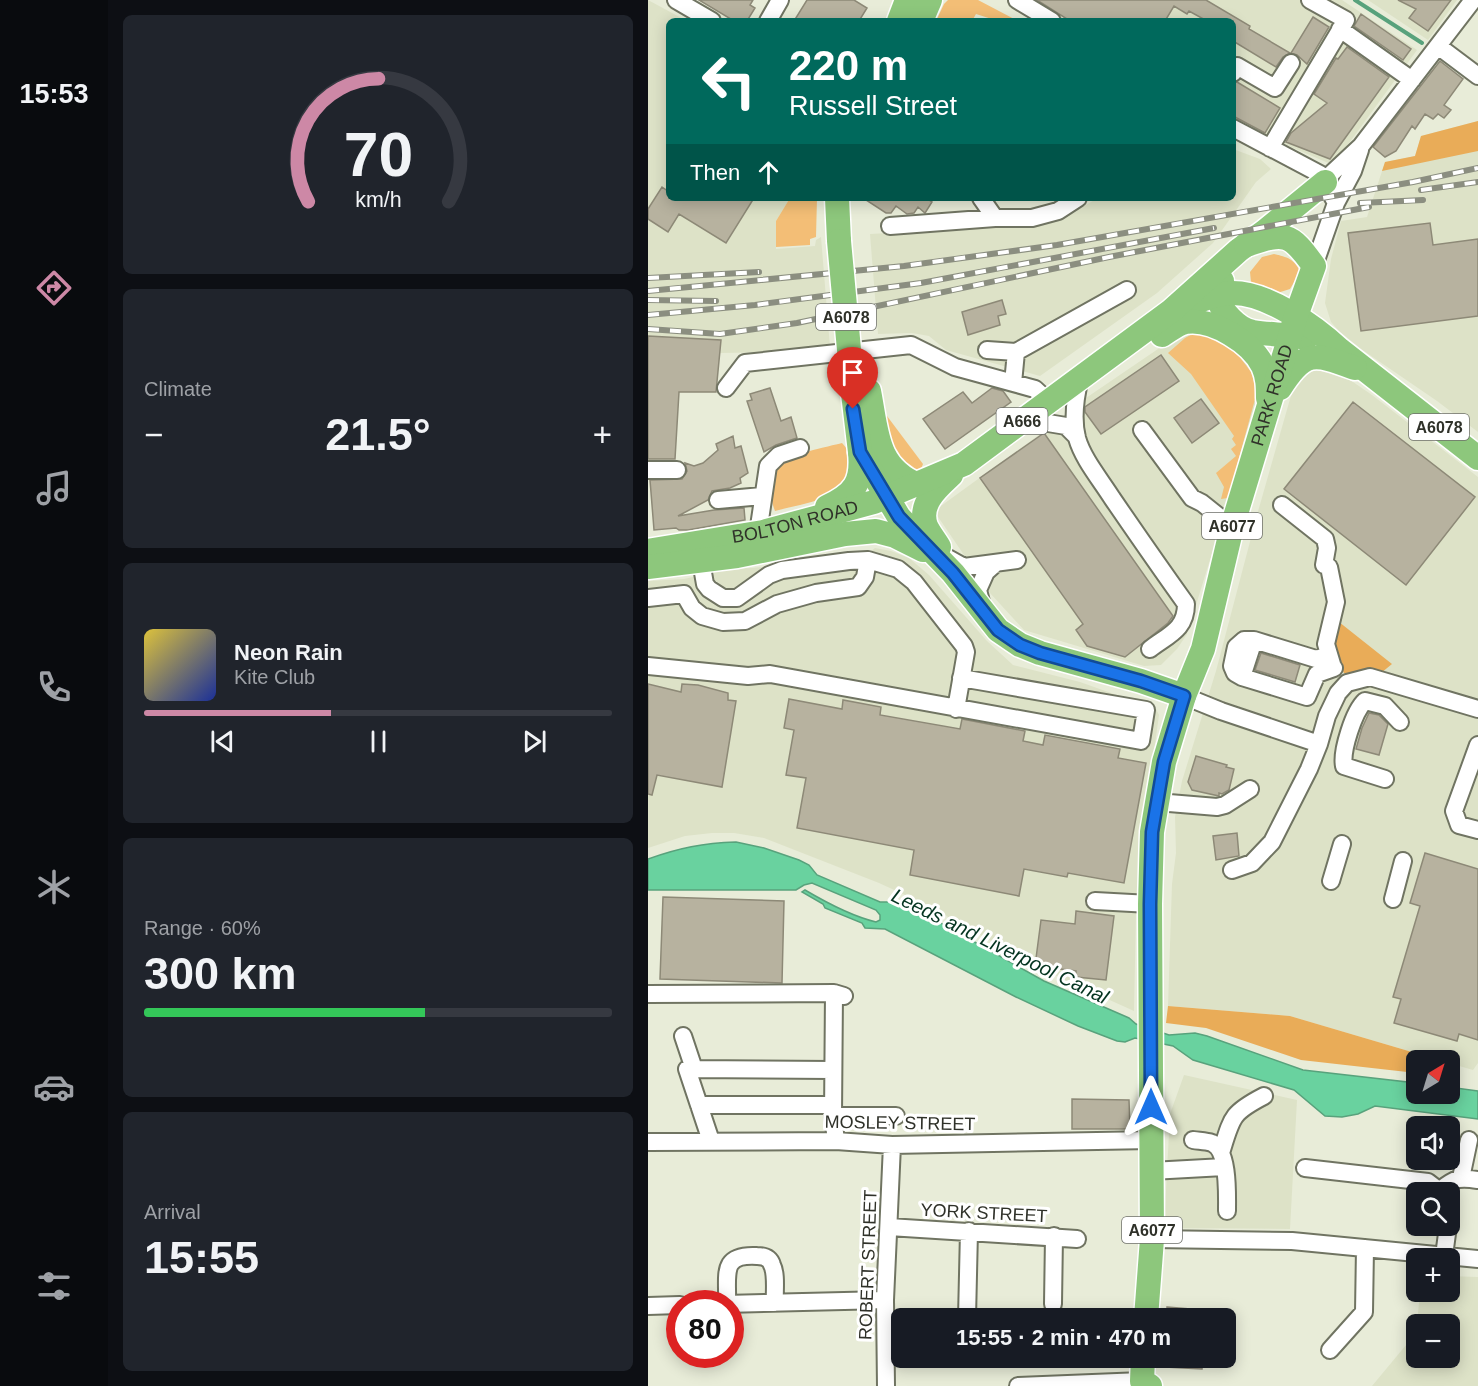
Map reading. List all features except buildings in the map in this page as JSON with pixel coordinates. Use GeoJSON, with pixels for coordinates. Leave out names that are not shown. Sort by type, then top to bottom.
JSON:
{"type":"FeatureCollection","features":[{"type":"Feature","properties":{"kind":"highway"},"geometry":{"type":"LineString","coordinates":[[900,18],[907,0]]}},
{"type":"Feature","properties":{"kind":"highway"},"geometry":{"type":"LineString","coordinates":[[922,18],[930,0]]}},
{"type":"Feature","properties":{"kind":"highway"},"geometry":{"type":"LineString","coordinates":[[1171,311],[1242,247],[1323,186]]}},
{"type":"Feature","properties":{"kind":"highway","name":"A6078"},"geometry":{"type":"LineString","coordinates":[[786,525],[843,499],[850,493],[858,482],[869,447],[845,241],[838,201]]}},
{"type":"Feature","properties":{"kind":"highway","name":"A6078"},"geometry":{"type":"LineString","coordinates":[[845,241],[850,201]]}},
{"type":"Feature","properties":{"kind":"highway"},"geometry":{"type":"LineString","coordinates":[[1293,325],[1253,332],[1246,330],[1225,311],[1218,295],[1225,269],[1242,247],[1267,238],[1283,237],[1300,246],[1312,272],[1318,317],[1340,350]]}},
{"type":"Feature","properties":{"kind":"highway","name":"PARK ROAD"},"geometry":{"type":"LineString","coordinates":[[1184,696],[1203,649],[1232,527],[1293,325],[1312,272]]}},
{"type":"Feature","properties":{"kind":"highway"},"geometry":{"type":"LineString","coordinates":[[1171,311],[1218,295],[1231,293],[1251,295],[1293,325],[1340,350]]}},
{"type":"Feature","properties":{"kind":"highway","name":"BOLTON ROAD"},"geometry":{"type":"LineString","coordinates":[[648,567],[918,485],[964,464],[1171,311]]}},
{"type":"Feature","properties":{"kind":"highway"},"geometry":{"type":"LineString","coordinates":[[1080,378],[1096,380],[1174,327],[1186,322],[1211,324],[1238,339],[1256,355],[1268,380],[1269,405]]}},
{"type":"Feature","properties":{"kind":"highway","name":"A6078"},"geometry":{"type":"LineString","coordinates":[[1340,350],[1478,458]]}},
{"type":"Feature","properties":{"kind":"highway","name":"A6078"},"geometry":{"type":"LineString","coordinates":[[1269,405],[1296,364],[1306,358],[1324,358],[1369,373]]}},
{"type":"Feature","properties":{"kind":"highway"},"geometry":{"type":"LineString","coordinates":[[845,534],[861,520],[881,496],[884,483],[883,470],[869,447]]}},
{"type":"Feature","properties":{"kind":"highway","name":"A6078"},"geometry":{"type":"LineString","coordinates":[[869,447],[902,478],[918,485]]}},
{"type":"Feature","properties":{"kind":"highway"},"geometry":{"type":"LineString","coordinates":[[964,464],[934,490],[928,500],[926,526],[949,564],[998,630],[1020,645],[1040,653],[1141,681],[1184,696]]}},
{"type":"Feature","properties":{"kind":"highway"},"geometry":{"type":"LineString","coordinates":[[881,496],[899,517],[949,564]]}},
{"type":"Feature","properties":{"kind":"highway","name":"BOLTON ROAD"},"geometry":{"type":"LineString","coordinates":[[648,551],[700,552],[737,556],[845,534],[876,531],[895,536],[949,564]]}},
{"type":"Feature","properties":{"kind":"highway"},"geometry":{"type":"LineString","coordinates":[[1141,681],[1186,670],[1203,649]]}},
{"type":"Feature","properties":{"kind":"highway","name":"A6077"},"geometry":{"type":"LineString","coordinates":[[1147,1308],[1152,1239],[1150,904],[1152,832],[1164,762],[1184,696]]}},
{"type":"Feature","properties":{"kind":"street"},"geometry":{"type":"LineString","coordinates":[[676,0],[707,18]]}},
{"type":"Feature","properties":{"kind":"street"},"geometry":{"type":"LineString","coordinates":[[770,18],[780,0]]}},
{"type":"Feature","properties":{"kind":"street"},"geometry":{"type":"LineString","coordinates":[[1017,0],[1047,18]]}},
{"type":"Feature","properties":{"kind":"street"},"geometry":{"type":"LineString","coordinates":[[1270,148],[1346,20],[1310,0]]}},
{"type":"Feature","properties":{"kind":"street"},"geometry":{"type":"LineString","coordinates":[[1361,146],[1470,2]]}},
{"type":"Feature","properties":{"kind":"street"},"geometry":{"type":"LineString","coordinates":[[1340,29],[1412,80]]}},
{"type":"Feature","properties":{"kind":"street"},"geometry":{"type":"LineString","coordinates":[[1438,46],[1478,76]]}},
{"type":"Feature","properties":{"kind":"street"},"geometry":{"type":"LineString","coordinates":[[1236,68],[1237,66],[1275,88],[1291,63]]}},
{"type":"Feature","properties":{"kind":"street"},"geometry":{"type":"LineString","coordinates":[[1236,130],[1270,148],[1323,186]]}},
{"type":"Feature","properties":{"kind":"street","name":"PARK ROAD"},"geometry":{"type":"LineString","coordinates":[[1323,186],[1353,171],[1361,146]]}},
{"type":"Feature","properties":{"kind":"street","name":"PARK ROAD"},"geometry":{"type":"LineString","coordinates":[[1312,272],[1323,186],[1332,173],[1361,146]]}},
{"type":"Feature","properties":{"kind":"street"},"geometry":{"type":"LineString","coordinates":[[983,201],[995,218]]}},
{"type":"Feature","properties":{"kind":"street"},"geometry":{"type":"LineString","coordinates":[[890,226],[995,218],[1032,218],[1058,211],[1073,201]]}},
{"type":"Feature","properties":{"kind":"street"},"geometry":{"type":"LineString","coordinates":[[987,350],[1016,352],[1127,290]]}},
{"type":"Feature","properties":{"kind":"street"},"geometry":{"type":"LineString","coordinates":[[726,388],[745,363],[911,345],[955,367],[1035,389],[1048,401]]}},
{"type":"Feature","properties":{"kind":"street"},"geometry":{"type":"LineString","coordinates":[[1013,383],[1016,352]]}},
{"type":"Feature","properties":{"kind":"street"},"geometry":{"type":"LineString","coordinates":[[1080,378],[1074,416],[1077,437],[1090,465],[1185,604],[1186,615],[1180,627],[1150,649]]}},
{"type":"Feature","properties":{"kind":"street"},"geometry":{"type":"LineString","coordinates":[[1024,419],[1066,426],[1077,437]]}},
{"type":"Feature","properties":{"kind":"street"},"geometry":{"type":"LineString","coordinates":[[1142,430],[1192,498],[1202,503],[1232,527]]}},
{"type":"Feature","properties":{"kind":"street"},"geometry":{"type":"LineString","coordinates":[[758,533],[765,473],[772,460],[779,455],[800,448]]}},
{"type":"Feature","properties":{"kind":"street"},"geometry":{"type":"LineString","coordinates":[[648,470],[677,470]]}},
{"type":"Feature","properties":{"kind":"street"},"geometry":{"type":"LineString","coordinates":[[717,500],[762,496]]}},
{"type":"Feature","properties":{"kind":"street"},"geometry":{"type":"LineString","coordinates":[[1202,503],[1240,504]]}},
{"type":"Feature","properties":{"kind":"street"},"geometry":{"type":"LineString","coordinates":[[1282,505],[1325,539],[1326,566],[1336,603],[1326,644],[1331,661],[1347,683]]}},
{"type":"Feature","properties":{"kind":"street"},"geometry":{"type":"LineString","coordinates":[[700,552],[705,584],[709,590],[723,598],[737,598],[769,575],[782,570],[868,560],[898,569],[914,582],[964,646],[966,652],[956,709]]}},
{"type":"Feature","properties":{"kind":"street"},"geometry":{"type":"LineString","coordinates":[[648,598],[684,594],[692,608],[702,616],[723,622],[745,621],[777,604],[816,593],[858,587],[865,577],[868,560]]}},
{"type":"Feature","properties":{"kind":"street"},"geometry":{"type":"LineString","coordinates":[[949,564],[964,567],[1017,560]]}},
{"type":"Feature","properties":{"kind":"street"},"geometry":{"type":"LineString","coordinates":[[984,611],[978,590],[986,572],[996,563]]}},
{"type":"Feature","properties":{"kind":"street"},"geometry":{"type":"LineString","coordinates":[[1244,640],[1254,640],[1316,659],[1331,661],[1317,674],[1307,697],[1242,676],[1235,673],[1232,666],[1236,647],[1244,640]]}},
{"type":"Feature","properties":{"kind":"street"},"geometry":{"type":"LineString","coordinates":[[648,666],[748,676],[770,674],[1141,741],[1146,710],[961,678]]}},
{"type":"Feature","properties":{"kind":"street"},"geometry":{"type":"LineString","coordinates":[[1232,870],[1252,863],[1272,842],[1319,744],[1330,708],[1338,693],[1347,683],[1370,677],[1478,709]]}},
{"type":"Feature","properties":{"kind":"street"},"geometry":{"type":"LineString","coordinates":[[1184,696],[1319,744]]}},
{"type":"Feature","properties":{"kind":"street"},"geometry":{"type":"LineString","coordinates":[[1385,779],[1344,766],[1342,758],[1355,716],[1365,701],[1385,706],[1400,722]]}},
{"type":"Feature","properties":{"kind":"street"},"geometry":{"type":"LineString","coordinates":[[1478,745],[1455,811],[1459,825],[1478,830]]}},
{"type":"Feature","properties":{"kind":"street"},"geometry":{"type":"LineString","coordinates":[[1157,802],[1217,807],[1225,805],[1250,789]]}},
{"type":"Feature","properties":{"kind":"street"},"geometry":{"type":"LineString","coordinates":[[1331,881],[1342,844]]}},
{"type":"Feature","properties":{"kind":"street"},"geometry":{"type":"LineString","coordinates":[[1393,898],[1403,861]]}},
{"type":"Feature","properties":{"kind":"street"},"geometry":{"type":"LineString","coordinates":[[1095,902],[1150,904]]}},
{"type":"Feature","properties":{"kind":"street"},"geometry":{"type":"LineString","coordinates":[[648,994],[839,994],[833,1070],[836,1141]]}},
{"type":"Feature","properties":{"kind":"street"},"geometry":{"type":"LineString","coordinates":[[683,1036],[699,1105],[711,1141]]}},
{"type":"Feature","properties":{"kind":"street"},"geometry":{"type":"LineString","coordinates":[[690,1069],[833,1070]]}},
{"type":"Feature","properties":{"kind":"street"},"geometry":{"type":"LineString","coordinates":[[1227,1211],[1223,1160],[1230,1125],[1237,1112],[1264,1096]]}},
{"type":"Feature","properties":{"kind":"street"},"geometry":{"type":"LineString","coordinates":[[699,1105],[833,1110],[896,1116]]}},
{"type":"Feature","properties":{"kind":"street","name":"MOSLEY STREET"},"geometry":{"type":"LineString","coordinates":[[648,1142],[836,1141],[892,1144],[1151,1140]]}},
{"type":"Feature","properties":{"kind":"street"},"geometry":{"type":"LineString","coordinates":[[1193,1140],[1214,1144],[1223,1160]]}},
{"type":"Feature","properties":{"kind":"street"},"geometry":{"type":"LineString","coordinates":[[1451,1182],[1469,1179],[1469,1140]]}},
{"type":"Feature","properties":{"kind":"street","name":"ROBERT STREET"},"geometry":{"type":"LineString","coordinates":[[886,1386],[885,1300],[892,1144]]}},
{"type":"Feature","properties":{"kind":"street"},"geometry":{"type":"LineString","coordinates":[[1151,1171],[1223,1160]]}},
{"type":"Feature","properties":{"kind":"street"},"geometry":{"type":"LineString","coordinates":[[1305,1168],[1428,1182]]}},
{"type":"Feature","properties":{"kind":"street","name":"YORK STREET"},"geometry":{"type":"LineString","coordinates":[[889,1227],[1077,1239]]}},
{"type":"Feature","properties":{"kind":"street"},"geometry":{"type":"LineString","coordinates":[[967,1308],[969,1231]]}},
{"type":"Feature","properties":{"kind":"street"},"geometry":{"type":"LineString","coordinates":[[1053,1236],[1053,1304]]}},
{"type":"Feature","properties":{"kind":"street"},"geometry":{"type":"LineString","coordinates":[[1152,1239],[1292,1241],[1406,1252]]}},
{"type":"Feature","properties":{"kind":"street"},"geometry":{"type":"LineString","coordinates":[[1330,1350],[1364,1312],[1365,1248]]}},
{"type":"Feature","properties":{"kind":"street"},"geometry":{"type":"LineString","coordinates":[[727,1290],[728,1268],[733,1260],[741,1255],[763,1256],[770,1262],[773,1269],[775,1303]]}},
{"type":"Feature","properties":{"kind":"street"},"geometry":{"type":"LineString","coordinates":[[1460,1257],[1478,1259]]}},
{"type":"Feature","properties":{"kind":"street"},"geometry":{"type":"LineString","coordinates":[[744,1304],[885,1300]]}},
{"type":"Feature","properties":{"kind":"street"},"geometry":{"type":"LineString","coordinates":[[648,1306],[666,1305]]}},
{"type":"Feature","properties":{"kind":"street"},"geometry":{"type":"LineString","coordinates":[[1018,1386],[1144,1378]]}},
{"type":"Feature","properties":{"kind":"shaded area"},"geometry":{"type":"Polygon","coordinates":[[[648,0],[681,18],[666,18],[666,201],[788,201],[776,221],[776,249],[815,246],[816,240],[821,237],[830,347],[784,352],[720,353],[721,340],[648,336],[648,0]]]}},
{"type":"Feature","properties":{"kind":"shaded area"},"geometry":{"type":"Polygon","coordinates":[[[948,0],[978,0],[1012,18],[989,18],[976,14],[974,18],[937,18],[948,0]]]}},
{"type":"Feature","properties":{"kind":"shaded area"},"geometry":{"type":"Polygon","coordinates":[[[1033,0],[1342,0],[1417,50],[1333,165],[1263,135],[1236,120],[1236,18],[1064,18],[1033,0]]]}},
{"type":"Feature","properties":{"kind":"shaded area"},"geometry":{"type":"Polygon","coordinates":[[[1368,0],[1457,0],[1428,40],[1368,0]]]}},
{"type":"Feature","properties":{"kind":"shaded area"},"geometry":{"type":"Polygon","coordinates":[[[1478,121],[1478,432],[1339,331],[1331,322],[1325,303],[1331,259],[1341,221],[1367,217],[1385,162],[1415,156],[1421,136],[1478,121]]]}},
{"type":"Feature","properties":{"kind":"shaded area"},"geometry":{"type":"Polygon","coordinates":[[[1478,121],[1478,151],[1382,171],[1385,162],[1415,156],[1421,136],[1478,121]]]}},
{"type":"Feature","properties":{"kind":"shaded area"},"geometry":{"type":"Polygon","coordinates":[[[1236,150],[1260,159],[1271,169],[1256,182],[1213,243],[1157,293],[1040,376],[946,350],[929,336],[912,333],[878,334],[870,234],[1043,225],[1093,201],[1236,201],[1236,150]]]}},
{"type":"Feature","properties":{"kind":"shaded area"},"geometry":{"type":"Polygon","coordinates":[[[788,201],[817,201],[816,237],[810,239],[810,245],[776,247],[776,221],[788,201]]]}},
{"type":"Feature","properties":{"kind":"shaded area"},"geometry":{"type":"Polygon","coordinates":[[[1274,254],[1290,259],[1300,272],[1290,289],[1274,294],[1255,289],[1251,282],[1250,272],[1262,257],[1274,254]]]}},
{"type":"Feature","properties":{"kind":"shaded area"},"geometry":{"type":"Polygon","coordinates":[[[1195,327],[1232,343],[1251,367],[1259,385],[1253,421],[1187,634],[1177,649],[1161,665],[1144,666],[1024,630],[990,593],[934,511],[1083,400],[1180,332],[1195,327]]]}},
{"type":"Feature","properties":{"kind":"shaded area"},"geometry":{"type":"Polygon","coordinates":[[[1196,332],[1209,334],[1236,352],[1251,372],[1257,392],[1228,498],[1221,499],[1224,487],[1216,473],[1236,456],[1231,449],[1236,445],[1232,439],[1234,436],[1191,374],[1168,353],[1185,338],[1196,332]]]}},
{"type":"Feature","properties":{"kind":"shaded area"},"geometry":{"type":"Polygon","coordinates":[[[1319,367],[1337,371],[1372,395],[1478,477],[1478,1063],[1473,1070],[1460,1066],[1460,1050],[1406,1050],[1290,1016],[1168,1006],[1172,884],[1176,853],[1175,817],[1182,781],[1216,671],[1292,392],[1297,381],[1305,373],[1319,367]]]}},
{"type":"Feature","properties":{"kind":"shaded area"},"geometry":{"type":"Polygon","coordinates":[[[887,416],[923,464],[921,469],[915,472],[893,460],[885,419],[887,416]]]}},
{"type":"Feature","properties":{"kind":"shaded area"},"geometry":{"type":"Polygon","coordinates":[[[842,443],[848,452],[850,461],[846,479],[840,488],[809,503],[775,511],[770,492],[770,478],[774,466],[798,454],[842,443]]]}},
{"type":"Feature","properties":{"kind":"shaded area"},"geometry":{"type":"Polygon","coordinates":[[[875,548],[909,558],[929,575],[987,641],[1013,665],[1080,682],[1156,709],[1159,715],[1142,839],[1136,912],[1134,1011],[1041,969],[927,905],[879,883],[764,838],[734,833],[712,833],[685,836],[648,848],[648,581],[684,579],[728,569],[866,555],[875,548]]]}},
{"type":"Feature","properties":{"kind":"shaded area"},"geometry":{"type":"Polygon","coordinates":[[[1334,618],[1392,664],[1381,673],[1360,671],[1344,673],[1329,645],[1334,618]]]}},
{"type":"Feature","properties":{"kind":"shaded area"},"geometry":{"type":"Polygon","coordinates":[[[736,842],[764,848],[799,860],[809,865],[817,875],[880,902],[892,902],[930,917],[1044,981],[1129,1018],[1136,1024],[1169,1035],[1195,1033],[1207,1036],[1303,1070],[1406,1082],[1406,1104],[1460,1104],[1460,1089],[1478,1091],[1478,1119],[1375,1106],[1358,1114],[1342,1117],[1325,1116],[1294,1090],[1193,1060],[1173,1046],[1135,1038],[1125,1042],[1117,1041],[1078,1026],[1016,997],[885,929],[865,928],[862,923],[825,908],[823,904],[802,892],[805,890],[857,916],[876,922],[880,920],[880,915],[876,910],[812,883],[796,890],[648,890],[648,859],[691,847],[736,842]]]}},
{"type":"Feature","properties":{"kind":"shaded area"},"geometry":{"type":"Polygon","coordinates":[[[1168,1006],[1290,1016],[1406,1050],[1406,1072],[1301,1060],[1206,1028],[1166,1023],[1168,1006]]]}},
{"type":"Feature","properties":{"kind":"shaded area"},"geometry":{"type":"Polygon","coordinates":[[[1184,1075],[1297,1100],[1290,1229],[1164,1228],[1170,1114],[1184,1075]]]}},
{"type":"Feature","properties":{"kind":"shaded area"},"geometry":{"type":"Polygon","coordinates":[[[1460,1276],[1478,1277],[1478,1386],[1372,1386],[1406,1345],[1406,1368],[1460,1368],[1460,1314],[1418,1314],[1419,1302],[1460,1302],[1460,1276]]]}},
{"type":"Feature","properties":{"kind":"waterway"},"geometry":{"type":"LineString","coordinates":[[1355,0],[1422,43]]}},
{"type":"Feature","properties":{"kind":"railway"},"geometry":{"type":"LineString","coordinates":[[648,291],[904,266],[1057,245],[1413,182],[1478,168]]}},
{"type":"Feature","properties":{"kind":"railway"},"geometry":{"type":"LineString","coordinates":[[1421,190],[1478,182]]}},
{"type":"Feature","properties":{"kind":"railway"},"geometry":{"type":"LineString","coordinates":[[1360,203],[1423,200]]}},
{"type":"Feature","properties":{"kind":"railway"},"geometry":{"type":"LineString","coordinates":[[648,329],[720,334],[797,323],[1109,257],[1369,207]]}},
{"type":"Feature","properties":{"kind":"railway"},"geometry":{"type":"LineString","coordinates":[[648,315],[755,305],[921,283],[1214,228]]}},
{"type":"Feature","properties":{"kind":"railway"},"geometry":{"type":"LineString","coordinates":[[648,278],[759,272]]}},
{"type":"Feature","properties":{"kind":"railway"},"geometry":{"type":"LineString","coordinates":[[648,300],[716,301]]}},
{"type":"Feature","properties":{"kind":"route"},"geometry":{"type":"LineString","coordinates":[[853,409],[860,452],[899,517],[953,573],[998,630],[1020,645],[1040,653],[1141,681],[1184,696],[1164,762],[1152,832],[1151,1107]]}},
{"type":"Feature","properties":{"kind":"water label","name":"Leeds and Liverpool Canal"},"geometry":{"type":"Point","coordinates":[1000,946]}}]}
